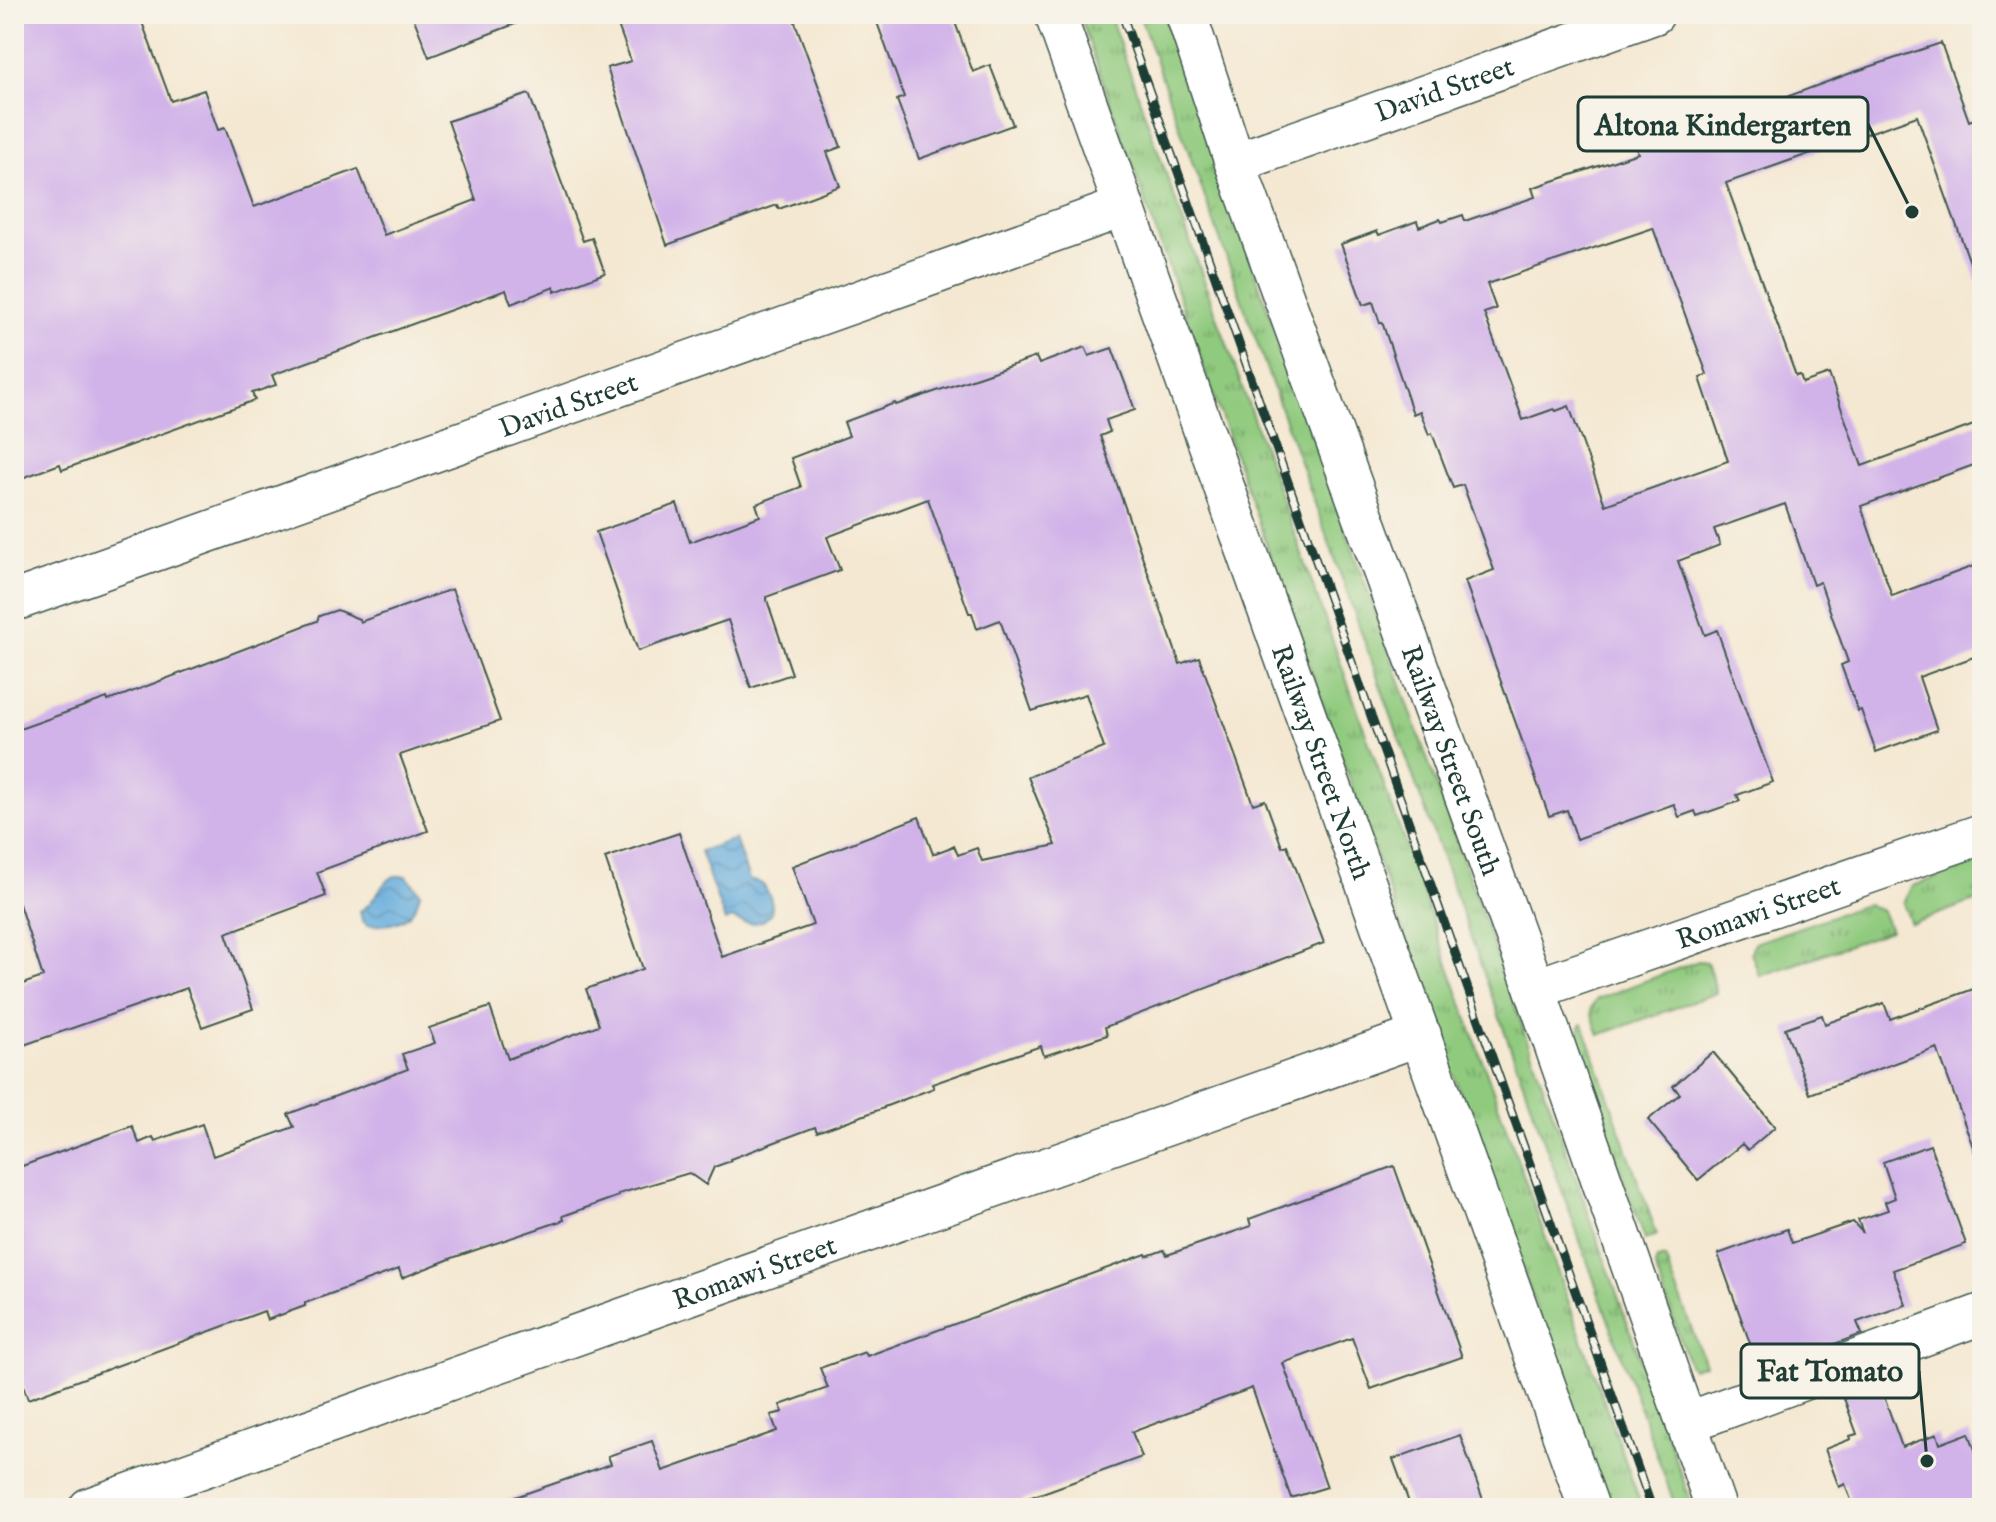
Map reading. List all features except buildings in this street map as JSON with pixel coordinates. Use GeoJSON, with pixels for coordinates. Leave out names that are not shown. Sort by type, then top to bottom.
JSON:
{"type":"FeatureCollection","features":[{"type":"Feature","properties":{"kind":"street","name":"Railway Street North"},"geometry":{"type":"LineString","coordinates":[[1055,14],[1589,1508]]}},
{"type":"Feature","properties":{"kind":"street","name":"Railway Street South"},"geometry":{"type":"LineString","coordinates":[[1186,14],[1235,163],[1535,989],[1716,1508]]}},
{"type":"Feature","properties":{"kind":"street","name":"David Street"},"geometry":{"type":"LineString","coordinates":[[1235,163],[1654,14]]}},
{"type":"Feature","properties":{"kind":"street","name":"David Street"},"geometry":{"type":"LineString","coordinates":[[14,601],[1123,207]]}},
{"type":"Feature","properties":{"kind":"street","name":"Romawi Street"},"geometry":{"type":"LineString","coordinates":[[1535,989],[1982,834]]}},
{"type":"Feature","properties":{"kind":"street","name":"Romawi Street"},"geometry":{"type":"LineString","coordinates":[[89,1508],[1421,1035]]}},
{"type":"Feature","properties":{"kind":"street"},"geometry":{"type":"LineString","coordinates":[[1686,1423],[1982,1314]]}},
{"type":"Feature","properties":{"kind":"green space"},"geometry":{"type":"Polygon","coordinates":[[[1079,14],[1109,14],[1642,1508],[1607,1508],[1079,14]]]}},
{"type":"Feature","properties":{"kind":"green space"},"geometry":{"type":"Polygon","coordinates":[[[1139,14],[1163,14],[1693,1508],[1676,1508],[1139,14]]]}},
{"type":"Feature","properties":{"kind":"green space"},"geometry":{"type":"Polygon","coordinates":[[[1982,861],[1982,898],[1911,924],[1903,903],[1912,886],[1982,861]]]}},
{"type":"Feature","properties":{"kind":"green space"},"geometry":{"type":"Polygon","coordinates":[[[1867,904],[1882,911],[1890,931],[1760,976],[1751,953],[1754,943],[1867,904]]]}},
{"type":"Feature","properties":{"kind":"green space"},"geometry":{"type":"Polygon","coordinates":[[[1698,961],[1707,962],[1717,993],[1599,1035],[1591,1012],[1597,999],[1698,961]]]}},
{"type":"Feature","properties":{"kind":"green space"},"geometry":{"type":"Polygon","coordinates":[[[1583,1024],[1657,1235],[1645,1240],[1577,1046],[1583,1024]]]}},
{"type":"Feature","properties":{"kind":"green space"},"geometry":{"type":"Polygon","coordinates":[[[1665,1258],[1705,1364],[1692,1368],[1689,1364],[1655,1267],[1657,1260],[1665,1258]]]}},
{"type":"Feature","properties":{"kind":"water"},"geometry":{"type":"Polygon","coordinates":[[[735,839],[749,880],[762,884],[771,899],[770,914],[759,922],[742,922],[732,918],[725,921],[700,851],[735,839]]]}},
{"type":"Feature","properties":{"kind":"water"},"geometry":{"type":"Polygon","coordinates":[[[395,876],[406,876],[420,892],[413,910],[394,923],[367,925],[360,911],[395,876]]]}},
{"type":"Feature","properties":{"kind":"railway"},"geometry":{"type":"LineString","coordinates":[[1122,14],[1652,1508]]}},
{"type":"Feature","properties":{"kind":"place","name":"Altona Kindergarten"},"geometry":{"type":"Point","coordinates":[1912,212]}},
{"type":"Feature","properties":{"kind":"place","name":"Fat Tomato"},"geometry":{"type":"Point","coordinates":[1927,1461]}}]}
